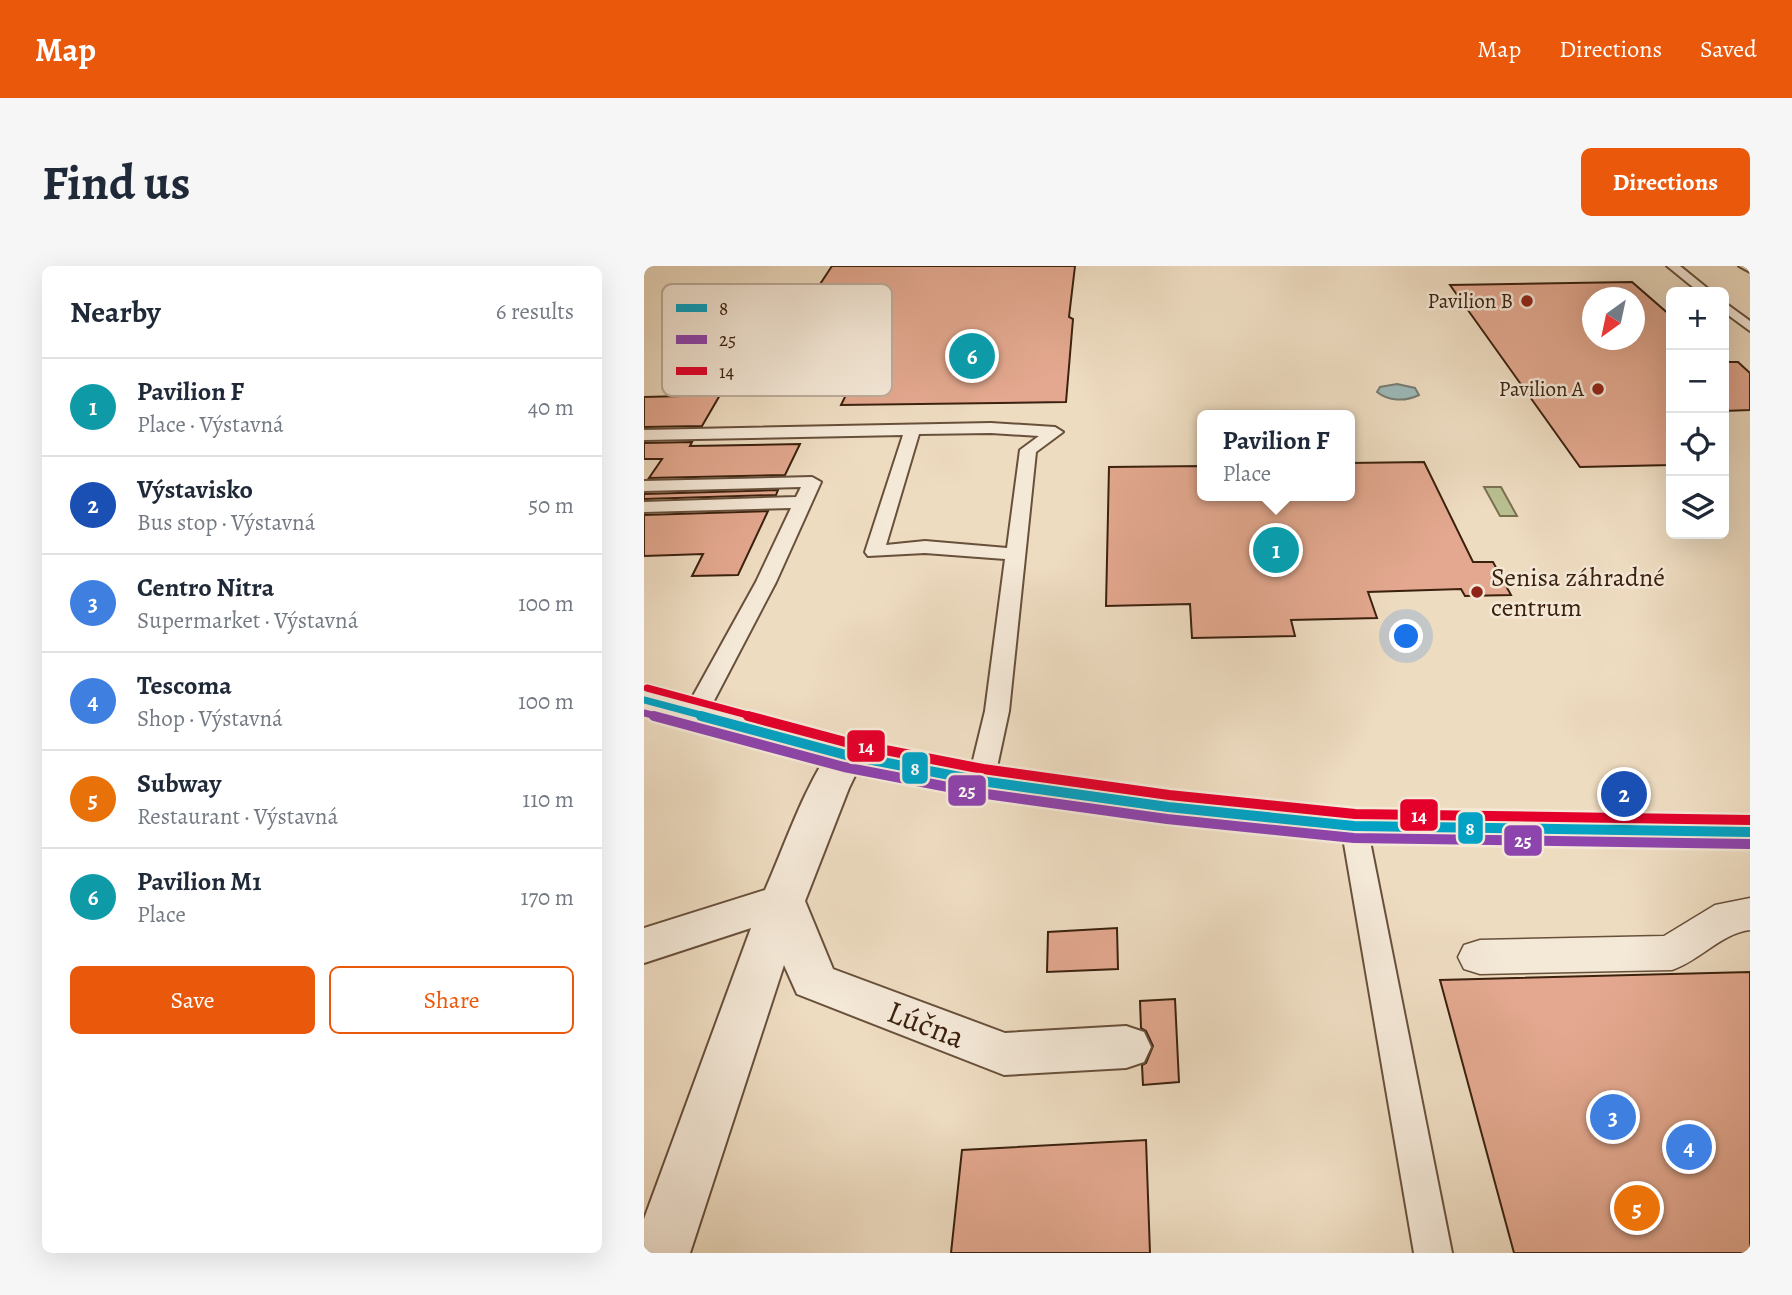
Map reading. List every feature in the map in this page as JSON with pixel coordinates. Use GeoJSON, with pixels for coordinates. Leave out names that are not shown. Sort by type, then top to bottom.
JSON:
{"type":"FeatureCollection","features":[{"type":"Feature","properties":{"kind":"street"},"geometry":{"type":"LineString","coordinates":[[644,700],[846,755],[981,781],[1168,807],[1354,826],[1750,832]]}},
{"type":"Feature","properties":{"kind":"street"},"geometry":{"type":"LineString","coordinates":[[661,1253],[783,901],[829,788],[846,755]]}},
{"type":"Feature","properties":{"kind":"street"},"geometry":{"type":"LineString","coordinates":[[644,946],[783,901]]}},
{"type":"Feature","properties":{"kind":"street","name":"Lúčna"},"geometry":{"type":"LineString","coordinates":[[783,901],[814,981],[1004,1054],[1126,1047]]}},
{"type":"Feature","properties":{"kind":"street"},"geometry":{"type":"LineString","coordinates":[[1480,957],[1672,953],[1730,916],[1750,914]]}},
{"type":"Feature","properties":{"kind":"lane"},"geometry":{"type":"LineString","coordinates":[[1673,266],[1700,287]]}},
{"type":"Feature","properties":{"kind":"lane"},"geometry":{"type":"LineString","coordinates":[[1729,310],[1750,327]]}},
{"type":"Feature","properties":{"kind":"lane"},"geometry":{"type":"LineString","coordinates":[[644,435],[992,428],[1055,432],[1028,450],[997,711],[981,781]]}},
{"type":"Feature","properties":{"kind":"lane"},"geometry":{"type":"LineString","coordinates":[[912,430],[875,552],[925,547],[1014,554]]}},
{"type":"Feature","properties":{"kind":"lane"},"geometry":{"type":"LineString","coordinates":[[644,486],[813,482],[801,502],[766,582],[695,714]]}},
{"type":"Feature","properties":{"kind":"lane"},"geometry":{"type":"LineString","coordinates":[[644,507],[801,502]]}},
{"type":"Feature","properties":{"kind":"lane"},"geometry":{"type":"LineString","coordinates":[[1354,826],[1433,1253]]}},
{"type":"Feature","properties":{"kind":"green space"},"geometry":{"type":"Polygon","coordinates":[[[1484,487],[1501,487],[1517,516],[1500,516],[1484,487]]]}},
{"type":"Feature","properties":{"kind":"water"},"geometry":{"type":"Polygon","coordinates":[[[1397,384],[1415,388],[1419,395],[1397,400],[1377,392],[1380,387],[1397,384]]]}},
{"type":"Feature","properties":{"kind":"building"},"geometry":{"type":"Polygon","coordinates":[[[832,266],[1075,266],[1069,317],[1073,319],[1066,402],[841,405],[845,396],[892,396],[892,284],[820,284],[832,266]]]}},
{"type":"Feature","properties":{"kind":"building"},"geometry":{"type":"Polygon","coordinates":[[[1632,282],[1638,287],[1582,287],[1582,350],[1645,350],[1645,293],[1666,312],[1666,465],[1580,467],[1450,285],[1632,282]]]}},
{"type":"Feature","properties":{"kind":"building"},"geometry":{"type":"Polygon","coordinates":[[[1729,362],[1738,362],[1750,373],[1750,410],[1729,411],[1729,362]]]}},
{"type":"Feature","properties":{"kind":"building"},"geometry":{"type":"Polygon","coordinates":[[[719,396],[702,426],[644,427],[644,397],[719,396]]]}},
{"type":"Feature","properties":{"kind":"building"},"geometry":{"type":"Polygon","coordinates":[[[692,442],[690,446],[800,444],[785,475],[649,478],[662,459],[644,459],[644,443],[692,442]]]}},
{"type":"Feature","properties":{"kind":"building"},"geometry":{"type":"Polygon","coordinates":[[[1424,462],[1473,562],[1493,562],[1511,595],[1465,596],[1461,589],[1368,592],[1377,618],[1291,620],[1295,636],[1192,638],[1190,604],[1106,606],[1109,467],[1197,466],[1197,501],[1355,501],[1355,463],[1424,462]]]}},
{"type":"Feature","properties":{"kind":"building"},"geometry":{"type":"Polygon","coordinates":[[[778,490],[776,495],[644,499],[644,494],[778,490]]]}},
{"type":"Feature","properties":{"kind":"building"},"geometry":{"type":"Polygon","coordinates":[[[768,511],[738,575],[692,576],[703,554],[644,556],[644,515],[768,511]]]}},
{"type":"Feature","properties":{"kind":"building"},"geometry":{"type":"Polygon","coordinates":[[[1117,928],[1118,969],[1047,972],[1048,932],[1117,928]]]}},
{"type":"Feature","properties":{"kind":"building"},"geometry":{"type":"Polygon","coordinates":[[[1750,972],[1750,1253],[1514,1253],[1440,980],[1750,972]]]}},
{"type":"Feature","properties":{"kind":"building"},"geometry":{"type":"Polygon","coordinates":[[[1175,999],[1179,1082],[1143,1085],[1142,1065],[1146,1063],[1153,1046],[1146,1031],[1141,1028],[1140,1001],[1175,999]]]}},
{"type":"Feature","properties":{"kind":"building"},"geometry":{"type":"Polygon","coordinates":[[[1146,1140],[1150,1253],[951,1253],[962,1150],[1146,1140]]]}},
{"type":"Feature","properties":{"kind":"transit line","name":"14"},"geometry":{"type":"LineString","coordinates":[[647,688],[849,743],[983,769],[1169,795],[1355,814],[1750,820]]}},
{"type":"Feature","properties":{"kind":"transit line","name":"8"},"geometry":{"type":"LineString","coordinates":[[644,700],[846,755],[981,781],[1168,807],[1354,826],[1750,832]]}},
{"type":"Feature","properties":{"kind":"transit line","name":"25"},"geometry":{"type":"LineString","coordinates":[[644,713],[844,767],[979,793],[1167,819],[1354,838],[1750,844]]}},
{"type":"Feature","properties":{"kind":"place","name":"Pavilion B"},"geometry":{"type":"Point","coordinates":[1527,301]}},
{"type":"Feature","properties":{"kind":"place","name":"Pavilion M1"},"geometry":{"type":"Point","coordinates":[972,356]}},
{"type":"Feature","properties":{"kind":"place","name":"Pavilion A"},"geometry":{"type":"Point","coordinates":[1598,389]}},
{"type":"Feature","properties":{"kind":"place","name":"Pavilion F"},"geometry":{"type":"Point","coordinates":[1276,550]}},
{"type":"Feature","properties":{"kind":"place","name":"Senisa záhradné centrum"},"geometry":{"type":"Point","coordinates":[1477,592]}},
{"type":"Feature","properties":{"kind":"place","name":"Výstavisko"},"geometry":{"type":"Point","coordinates":[1624,794]}},
{"type":"Feature","properties":{"kind":"place","name":"Centro Nitra"},"geometry":{"type":"Point","coordinates":[1613,1117]}},
{"type":"Feature","properties":{"kind":"place","name":"Tescoma"},"geometry":{"type":"Point","coordinates":[1689,1147]}},
{"type":"Feature","properties":{"kind":"place","name":"Subway"},"geometry":{"type":"Point","coordinates":[1637,1208]}}]}
